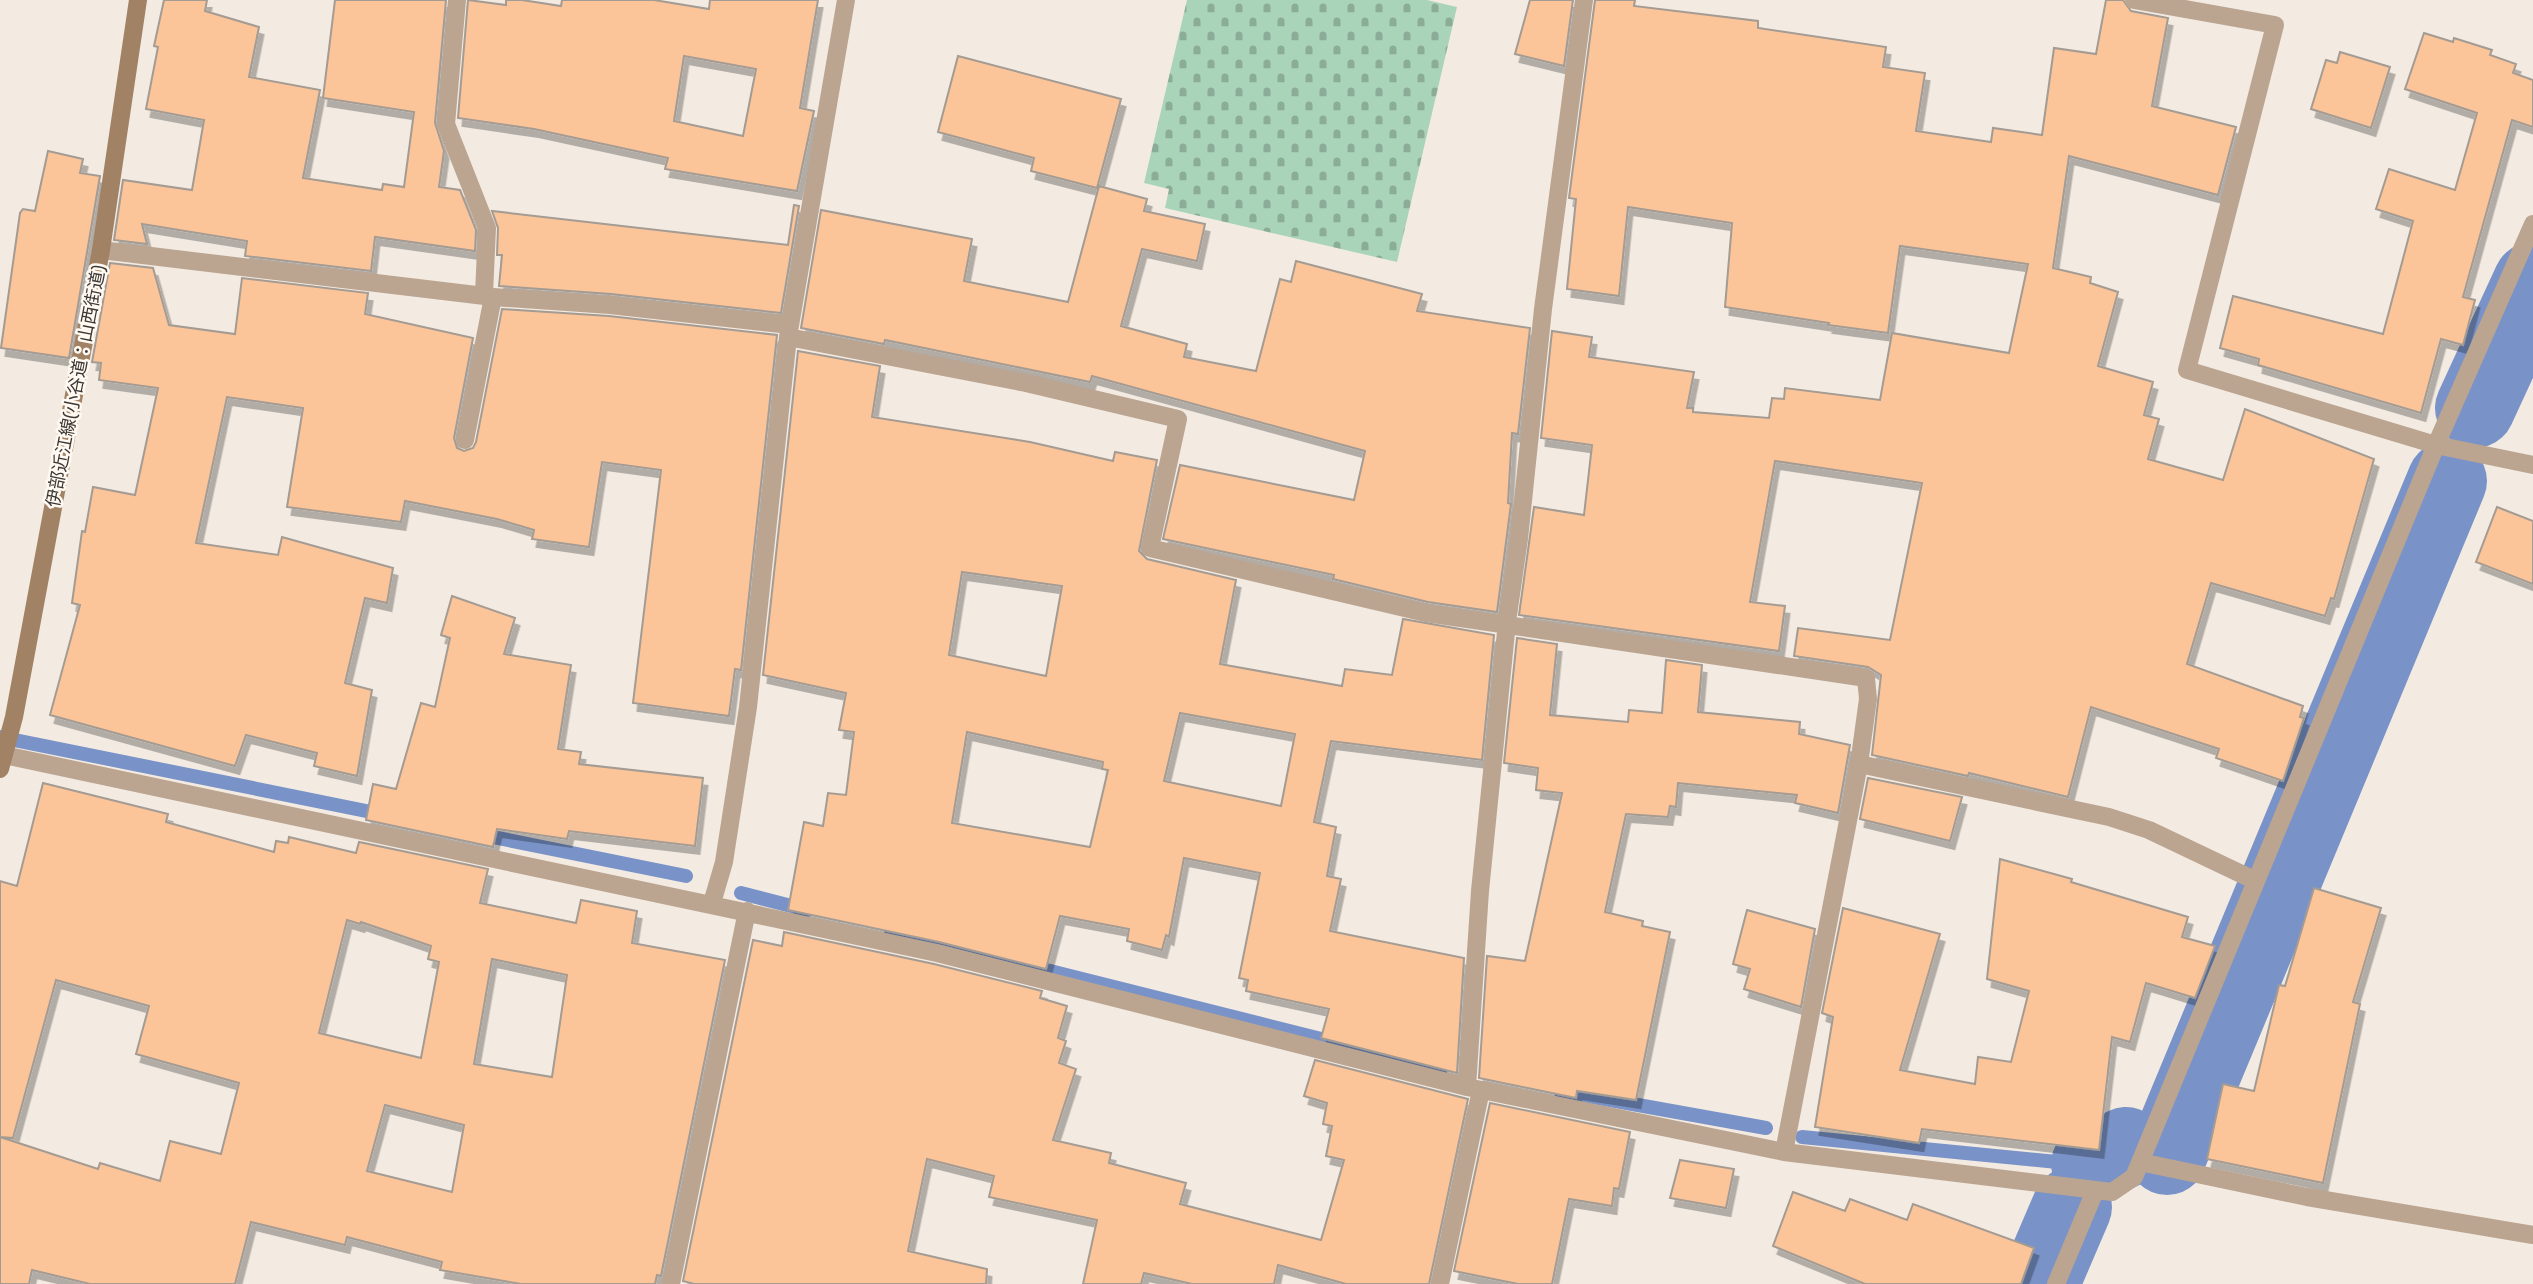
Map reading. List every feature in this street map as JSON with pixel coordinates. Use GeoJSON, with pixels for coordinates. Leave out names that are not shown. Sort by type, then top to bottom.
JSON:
{"type":"FeatureCollection","features":[{"type":"Feature","properties":{"kind":"main road","name":"伊部近江線(小谷道：山西街道)"},"geometry":{"type":"LineString","coordinates":[[2,762],[14,717],[101,250],[138,0]]}},
{"type":"Feature","properties":{"kind":"street"},"geometry":{"type":"LineString","coordinates":[[457,0],[446,124],[486,229],[489,295],[465,440]]}},
{"type":"Feature","properties":{"kind":"street"},"geometry":{"type":"LineString","coordinates":[[712,903],[724,862],[748,707],[789,331],[846,0]]}},
{"type":"Feature","properties":{"kind":"street"},"geometry":{"type":"LineString","coordinates":[[1440,1284],[1474,1088],[1480,891],[1507,622],[1519,539],[1543,309],[1584,0]]}},
{"type":"Feature","properties":{"kind":"street"},"geometry":{"type":"LineString","coordinates":[[2134,0],[2275,25],[2187,370],[2436,445],[2533,465]]}},
{"type":"Feature","properties":{"kind":"street"},"geometry":{"type":"LineString","coordinates":[[2,762],[712,903],[937,953],[1474,1088],[1784,1152],[2112,1192],[2134,1177],[2254,880],[2436,445],[2533,224]]}},
{"type":"Feature","properties":{"kind":"street"},"geometry":{"type":"LineString","coordinates":[[101,250],[489,295],[610,305],[789,331],[1178,419],[1150,548],[1426,613],[1507,622],[1866,678],[1868,699],[1859,764],[1784,1152]]}},
{"type":"Feature","properties":{"kind":"street"},"geometry":{"type":"LineString","coordinates":[[1859,764],[2109,817],[2149,830],[2254,880]]}},
{"type":"Feature","properties":{"kind":"street"},"geometry":{"type":"LineString","coordinates":[[671,1284],[747,911]]}},
{"type":"Feature","properties":{"kind":"street"},"geometry":{"type":"LineString","coordinates":[[2140,1162],[2307,1197],[2533,1235]]}},
{"type":"Feature","properties":{"kind":"street"},"geometry":{"type":"LineString","coordinates":[[2056,1284],[2095,1191]]}},
{"type":"Feature","properties":{"kind":"green space"},"geometry":{"type":"Polygon","coordinates":[[[1187,0],[1427,0],[1457,7],[1397,262],[1165,208],[1169,189],[1144,183],[1187,0]]]}},
{"type":"Feature","properties":{"kind":"building"},"geometry":{"type":"Polygon","coordinates":[[[164,0],[207,0],[205,11],[259,27],[249,77],[320,90],[303,178],[382,190],[383,184],[404,187],[414,112],[323,98],[335,0],[446,0],[435,123],[444,151],[439,187],[460,190],[476,230],[475,251],[375,237],[371,271],[245,256],[247,241],[142,224],[147,244],[114,240],[123,180],[192,190],[204,120],[146,109],[158,47],[154,46],[164,0]]]}},
{"type":"Feature","properties":{"kind":"building"},"geometry":{"type":"Polygon","coordinates":[[[468,0],[506,5],[506,0],[522,0],[561,6],[562,0],[654,0],[709,9],[710,0],[818,0],[800,108],[814,111],[797,191],[665,169],[668,158],[534,129],[458,118],[468,0]],[[684,56],[674,121],[743,136],[756,69],[684,56]]]}},
{"type":"Feature","properties":{"kind":"building"},"geometry":{"type":"Polygon","coordinates":[[[1530,0],[1573,0],[1564,66],[1515,54],[1530,0]]]}},
{"type":"Feature","properties":{"kind":"building"},"geometry":{"type":"Polygon","coordinates":[[[1595,0],[1635,0],[1634,6],[1758,21],[1758,28],[1886,47],[1883,67],[1925,73],[1916,131],[1991,142],[1993,128],[2042,135],[2054,48],[2096,54],[2106,0],[2123,0],[2131,11],[2168,18],[2152,106],[2236,127],[2218,195],[2069,156],[2053,268],[2091,277],[2090,283],[2118,292],[2098,366],[2153,382],[2144,415],[2159,419],[2148,459],[2223,480],[2245,409],[2374,459],[2334,599],[2331,598],[2325,616],[2211,583],[2187,664],[2303,706],[2300,717],[2304,718],[2283,781],[2216,758],[2219,749],[2091,707],[2068,797],[1969,773],[1968,776],[1872,755],[1881,675],[1868,667],[1794,656],[1798,628],[1890,640],[1922,483],[1775,461],[1750,602],[1785,606],[1779,651],[1519,615],[1534,507],[1584,515],[1592,445],[1541,438],[1552,331],[1592,337],[1589,357],[1694,372],[1687,408],[1693,408],[1693,412],[1769,418],[1772,398],[1784,399],[1785,388],[1880,400],[1892,333],[2009,353],[2028,264],[1900,246],[1888,333],[1828,325],[1829,323],[1725,307],[1732,223],[1628,207],[1619,296],[1567,289],[1576,199],[1569,198],[1595,0]]]}},
{"type":"Feature","properties":{"kind":"building"},"geometry":{"type":"Polygon","coordinates":[[[2424,33],[2453,42],[2454,38],[2492,50],[2490,55],[2516,64],[2513,73],[2533,80],[2533,127],[2512,120],[2463,297],[2475,300],[2463,345],[2441,339],[2421,413],[2258,365],[2259,359],[2220,348],[2233,296],[2383,334],[2413,221],[2376,209],[2389,169],[2455,190],[2477,113],[2405,89],[2424,33]]]}},
{"type":"Feature","properties":{"kind":"building"},"geometry":{"type":"Polygon","coordinates":[[[2340,52],[2390,67],[2371,128],[2311,109],[2326,60],[2337,63],[2340,52]]]}},
{"type":"Feature","properties":{"kind":"building"},"geometry":{"type":"Polygon","coordinates":[[[958,56],[1121,99],[1097,188],[1031,171],[1034,158],[938,132],[958,56]]]}},
{"type":"Feature","properties":{"kind":"building"},"geometry":{"type":"Polygon","coordinates":[[[48,151],[83,159],[80,173],[100,176],[69,358],[1,348],[20,213],[23,209],[35,211],[48,151]]]}},
{"type":"Feature","properties":{"kind":"building"},"geometry":{"type":"Polygon","coordinates":[[[1099,186],[1147,199],[1144,211],[1205,224],[1197,261],[1142,249],[1121,326],[1187,344],[1184,357],[1256,371],[1280,279],[1291,282],[1296,261],[1422,294],[1417,311],[1530,328],[1518,434],[1512,433],[1508,503],[1511,504],[1497,612],[1428,602],[1333,579],[1334,575],[1163,539],[1180,465],[1354,500],[1365,451],[1092,376],[1090,382],[885,340],[884,344],[801,328],[821,210],[972,239],[964,281],[1068,302],[1099,186]]]}},
{"type":"Feature","properties":{"kind":"building"},"geometry":{"type":"Polygon","coordinates":[[[794,205],[799,206],[781,313],[611,294],[499,286],[502,255],[497,255],[498,228],[492,211],[788,245],[794,205]]]}},
{"type":"Feature","properties":{"kind":"building"},"geometry":{"type":"Polygon","coordinates":[[[110,263],[153,268],[169,325],[235,334],[242,278],[368,293],[365,314],[473,338],[454,438],[457,448],[464,451],[473,448],[476,442],[502,309],[609,316],[777,335],[741,670],[735,669],[729,716],[633,703],[661,470],[602,462],[589,547],[532,539],[534,530],[497,519],[405,501],[401,522],[287,507],[303,408],[227,397],[196,543],[278,555],[282,537],[393,568],[387,603],[365,598],[345,683],[372,690],[357,776],[314,766],[317,753],[246,735],[235,766],[50,715],[80,605],[72,603],[82,531],[85,532],[93,487],[135,495],[158,388],[99,380],[101,363],[92,362],[110,263]]]}},
{"type":"Feature","properties":{"kind":"building"},"geometry":{"type":"Polygon","coordinates":[[[798,351],[880,366],[872,417],[1030,442],[1113,461],[1115,452],[1157,460],[1139,551],[1147,559],[1236,580],[1220,664],[1342,686],[1345,669],[1392,675],[1403,619],[1494,635],[1482,760],[1331,741],[1314,822],[1336,827],[1327,876],[1341,879],[1330,931],[1464,958],[1457,1073],[1321,1038],[1329,1009],[1246,991],[1248,980],[1239,978],[1260,873],[1184,858],[1169,937],[1166,935],[1162,950],[1127,941],[1129,929],[1060,916],[1046,969],[939,942],[788,910],[804,822],[823,826],[828,793],[846,795],[854,732],[839,730],[846,693],[763,675],[798,351]],[[962,572],[949,655],[1046,676],[1062,586],[962,572]],[[1180,713],[1164,781],[1281,806],[1295,734],[1180,713]],[[967,732],[952,823],[1090,847],[1108,770],[1102,769],[1103,762],[967,732]]]}},
{"type":"Feature","properties":{"kind":"building"},"geometry":{"type":"Polygon","coordinates":[[[2497,507],[2533,521],[2533,584],[2476,562],[2497,507]]]}},
{"type":"Feature","properties":{"kind":"building"},"geometry":{"type":"Polygon","coordinates":[[[452,596],[515,618],[504,654],[571,665],[558,749],[581,752],[579,764],[703,778],[695,846],[569,831],[567,839],[497,829],[493,847],[366,820],[373,784],[396,789],[421,703],[435,707],[450,638],[441,635],[452,596]]]}},
{"type":"Feature","properties":{"kind":"building"},"geometry":{"type":"Polygon","coordinates":[[[1517,638],[1557,644],[1550,715],[1628,722],[1629,710],[1662,713],[1666,660],[1702,665],[1698,712],[1800,722],[1799,734],[1850,745],[1838,813],[1795,803],[1797,795],[1678,783],[1676,807],[1670,806],[1668,817],[1626,814],[1605,912],[1643,921],[1642,926],[1670,932],[1636,1100],[1577,1091],[1576,1098],[1479,1078],[1487,956],[1525,961],[1562,793],[1536,790],[1538,768],[1504,763],[1517,638]]]}},
{"type":"Feature","properties":{"kind":"building"},"geometry":{"type":"Polygon","coordinates":[[[1868,778],[1962,797],[1950,841],[1860,819],[1868,778]]]}},
{"type":"Feature","properties":{"kind":"building"},"geometry":{"type":"Polygon","coordinates":[[[43,783],[168,814],[166,822],[274,852],[276,841],[288,843],[289,837],[356,853],[359,842],[488,869],[480,903],[576,923],[581,900],[637,911],[632,943],[725,960],[661,1276],[657,1275],[655,1284],[521,1284],[440,1270],[442,1262],[347,1237],[345,1245],[251,1222],[235,1284],[90,1284],[32,1270],[29,1284],[0,1284],[0,1137],[0,881],[17,886],[43,783]],[[347,920],[319,1033],[421,1058],[439,962],[428,959],[431,946],[361,922],[360,924],[347,920]],[[492,959],[474,1064],[552,1077],[567,975],[492,959]],[[56,980],[13,1138],[0,1137],[98,1169],[100,1163],[160,1181],[170,1141],[221,1154],[239,1083],[136,1054],[149,1006],[56,980]],[[385,1105],[367,1171],[452,1192],[464,1125],[385,1105]]]}},
{"type":"Feature","properties":{"kind":"building"},"geometry":{"type":"Polygon","coordinates":[[[2000,859],[2072,879],[2071,882],[2188,917],[2182,937],[2215,946],[2195,998],[2146,983],[2130,1042],[2112,1037],[2099,1150],[1922,1129],[1919,1143],[1815,1127],[1833,1017],[1822,1013],[1843,908],[1940,934],[1900,1070],[1975,1084],[1978,1057],[2011,1062],[2029,991],[1987,979],[2000,859]]]}},
{"type":"Feature","properties":{"kind":"building"},"geometry":{"type":"Polygon","coordinates":[[[2314,888],[2381,908],[2353,1002],[2360,1004],[2323,1183],[2207,1159],[2223,1084],[2254,1091],[2279,985],[2285,986],[2314,888]]]}},
{"type":"Feature","properties":{"kind":"building"},"geometry":{"type":"Polygon","coordinates":[[[1747,910],[1815,929],[1801,1007],[1744,989],[1750,969],[1733,964],[1747,910]]]}},
{"type":"Feature","properties":{"kind":"building"},"geometry":{"type":"Polygon","coordinates":[[[784,932],[934,964],[1042,991],[1040,998],[1067,1006],[1058,1038],[1066,1041],[1059,1063],[1076,1069],[1053,1140],[1111,1153],[1109,1163],[1186,1183],[1180,1204],[1321,1240],[1344,1160],[1326,1156],[1332,1126],[1323,1124],[1327,1103],[1304,1096],[1315,1060],[1468,1099],[1429,1284],[1346,1284],[1278,1265],[1274,1284],[1192,1284],[1144,1273],[1141,1284],[1083,1284],[1097,1220],[989,1197],[994,1176],[927,1159],[908,1251],[987,1269],[986,1284],[694,1284],[683,1281],[753,940],[782,946],[784,932]]]}},
{"type":"Feature","properties":{"kind":"building"},"geometry":{"type":"Polygon","coordinates":[[[1490,1103],[1630,1132],[1619,1189],[1614,1188],[1612,1206],[1569,1199],[1552,1284],[1518,1284],[1454,1271],[1490,1103]]]}},
{"type":"Feature","properties":{"kind":"building"},"geometry":{"type":"Polygon","coordinates":[[[1680,1160],[1734,1169],[1726,1208],[1670,1198],[1680,1160]]]}},
{"type":"Feature","properties":{"kind":"building"},"geometry":{"type":"Polygon","coordinates":[[[1793,1192],[1845,1211],[1850,1199],[1907,1220],[1913,1204],[2034,1248],[2021,1284],[1865,1284],[1773,1246],[1793,1192]]]}},
{"type":"Feature","properties":{"kind":"waterway"},"geometry":{"type":"LineString","coordinates":[[2475,408],[2533,282]]}},
{"type":"Feature","properties":{"kind":"waterway"},"geometry":{"type":"LineString","coordinates":[[2167,1155],[2447,481]]}},
{"type":"Feature","properties":{"kind":"waterway"},"geometry":{"type":"LineString","coordinates":[[0,737],[386,815]]}},
{"type":"Feature","properties":{"kind":"waterway"},"geometry":{"type":"LineString","coordinates":[[478,834],[686,876]]}},
{"type":"Feature","properties":{"kind":"waterway"},"geometry":{"type":"LineString","coordinates":[[741,893],[807,910]]}},
{"type":"Feature","properties":{"kind":"waterway"},"geometry":{"type":"LineString","coordinates":[[891,931],[1441,1069]]}},
{"type":"Feature","properties":{"kind":"waterway"},"geometry":{"type":"LineString","coordinates":[[1560,1091],[1766,1128]]}},
{"type":"Feature","properties":{"kind":"waterway"},"geometry":{"type":"LineString","coordinates":[[1802,1137],[2077,1164],[2097,1159]]}},
{"type":"Feature","properties":{"kind":"waterway"},"geometry":{"type":"LineString","coordinates":[[2091,1164],[2126,1147]]}},
{"type":"Feature","properties":{"kind":"waterway"},"geometry":{"type":"LineString","coordinates":[[2039,1284],[2072,1207]]}}]}
